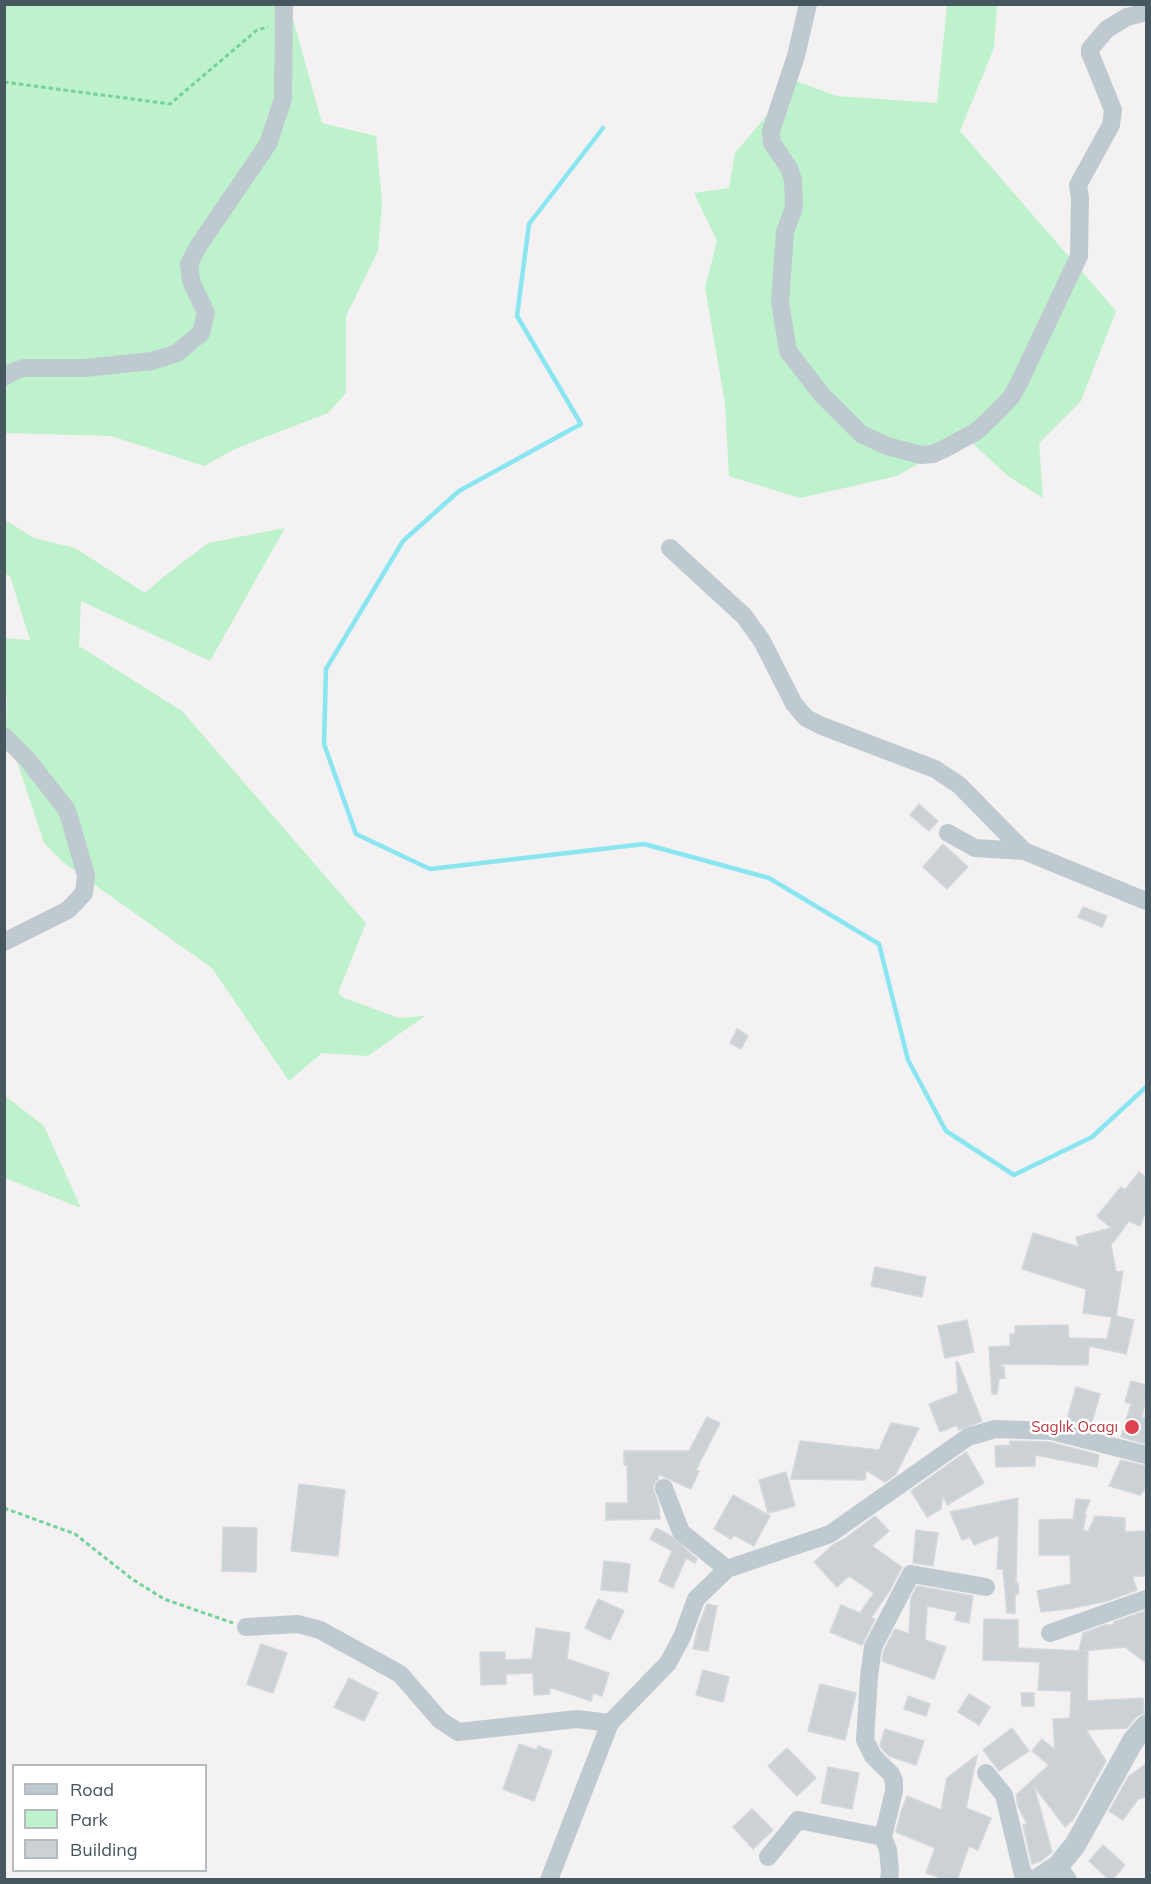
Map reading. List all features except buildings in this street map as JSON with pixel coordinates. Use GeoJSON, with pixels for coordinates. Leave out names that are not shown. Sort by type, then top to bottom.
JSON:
{"type":"FeatureCollection","features":[{"type":"Feature","properties":{"kind":"street"},"geometry":{"type":"LineString","coordinates":[[4,378],[24,368],[84,368],[152,361],[177,353],[201,333],[206,313],[191,281],[189,264],[199,244],[268,144],[283,99],[284,4]]}},
{"type":"Feature","properties":{"kind":"street"},"geometry":{"type":"LineString","coordinates":[[808,4],[796,56],[771,131],[772,143],[789,168],[794,191],[793,212],[788,219],[785,232],[780,302],[788,351],[822,395],[861,434],[887,446],[921,455],[933,454],[977,431],[1006,403],[1020,381],[1079,256],[1080,198],[1078,185],[1111,124],[1113,110],[1090,49],[1107,29],[1127,17],[1146,12]]}},
{"type":"Feature","properties":{"kind":"street"},"geometry":{"type":"LineString","coordinates":[[670,548],[751,624],[762,640],[794,704],[806,718],[935,768],[959,785],[1024,851]]}},
{"type":"Feature","properties":{"kind":"street"},"geometry":{"type":"LineString","coordinates":[[4,736],[27,759],[67,810],[86,875],[84,892],[69,910],[4,942]]}},
{"type":"Feature","properties":{"kind":"street"},"geometry":{"type":"LineString","coordinates":[[948,833],[975,848],[1024,851],[1146,901]]}},
{"type":"Feature","properties":{"kind":"street"},"geometry":{"type":"LineString","coordinates":[[549,1880],[610,1723],[669,1663],[682,1637],[696,1599],[727,1569],[830,1534],[968,1437],[995,1429],[1052,1431],[1146,1455]]}},
{"type":"Feature","properties":{"kind":"street"},"geometry":{"type":"LineString","coordinates":[[664,1488],[681,1532],[727,1569]]}},
{"type":"Feature","properties":{"kind":"street"},"geometry":{"type":"LineString","coordinates":[[889,1880],[888,1850],[883,1837],[894,1791],[894,1781],[891,1774],[873,1756],[865,1740],[873,1647],[911,1574],[986,1587]]}},
{"type":"Feature","properties":{"kind":"street"},"geometry":{"type":"LineString","coordinates":[[1050,1633],[1146,1599]]}},
{"type":"Feature","properties":{"kind":"street"},"geometry":{"type":"LineString","coordinates":[[246,1627],[298,1624],[320,1630],[400,1674],[440,1720],[458,1732],[577,1719],[610,1723]]}},
{"type":"Feature","properties":{"kind":"street"},"geometry":{"type":"LineString","coordinates":[[986,1773],[1004,1795],[1023,1875],[1035,1880],[1063,1873],[1075,1845],[1133,1741],[1146,1726]]}},
{"type":"Feature","properties":{"kind":"street"},"geometry":{"type":"LineString","coordinates":[[768,1857],[798,1820],[883,1837]]}},
{"type":"Feature","properties":{"kind":"path"},"geometry":{"type":"LineString","coordinates":[[4,82],[170,104],[257,30],[284,23]]}},
{"type":"Feature","properties":{"kind":"path"},"geometry":{"type":"LineString","coordinates":[[4,1508],[75,1534],[132,1580],[164,1599],[246,1627]]}},
{"type":"Feature","properties":{"kind":"green space"},"geometry":{"type":"Polygon","coordinates":[[[5,5],[289,5],[322,123],[376,136],[382,203],[378,251],[346,316],[346,393],[328,413],[237,448],[204,466],[111,436],[5,433],[5,5]]]}},
{"type":"Feature","properties":{"kind":"green space"},"geometry":{"type":"Polygon","coordinates":[[[947,5],[997,5],[994,48],[960,131],[1116,311],[1081,401],[1039,443],[1043,498],[1008,476],[970,441],[931,456],[897,476],[800,498],[729,476],[725,403],[705,288],[717,241],[694,193],[729,188],[735,153],[773,108],[784,76],[836,96],[937,103],[947,5]]]}},
{"type":"Feature","properties":{"kind":"green space"},"geometry":{"type":"Polygon","coordinates":[[[5,520],[34,538],[75,548],[145,593],[208,543],[285,528],[210,661],[81,601],[79,646],[182,711],[366,923],[338,993],[344,998],[399,1018],[425,1016],[368,1056],[322,1053],[289,1081],[212,968],[64,863],[44,843],[6,728],[5,638],[30,640],[10,576],[5,574],[5,520]]]}},
{"type":"Feature","properties":{"kind":"green space"},"geometry":{"type":"Polygon","coordinates":[[[4,1095],[44,1126],[81,1208],[5,1178],[4,1095]]]}},
{"type":"Feature","properties":{"kind":"waterway"},"geometry":{"type":"LineString","coordinates":[[603,128],[529,224],[517,316],[581,424],[459,491],[403,541],[326,669],[324,744],[356,834],[430,869],[644,844],[769,878],[879,944],[908,1060],[946,1131],[1014,1175],[1092,1137],[1146,1087]]}},
{"type":"Feature","properties":{"kind":"place","name":"Saglık Ocagı"},"geometry":{"type":"Point","coordinates":[1132,1427]}}]}
